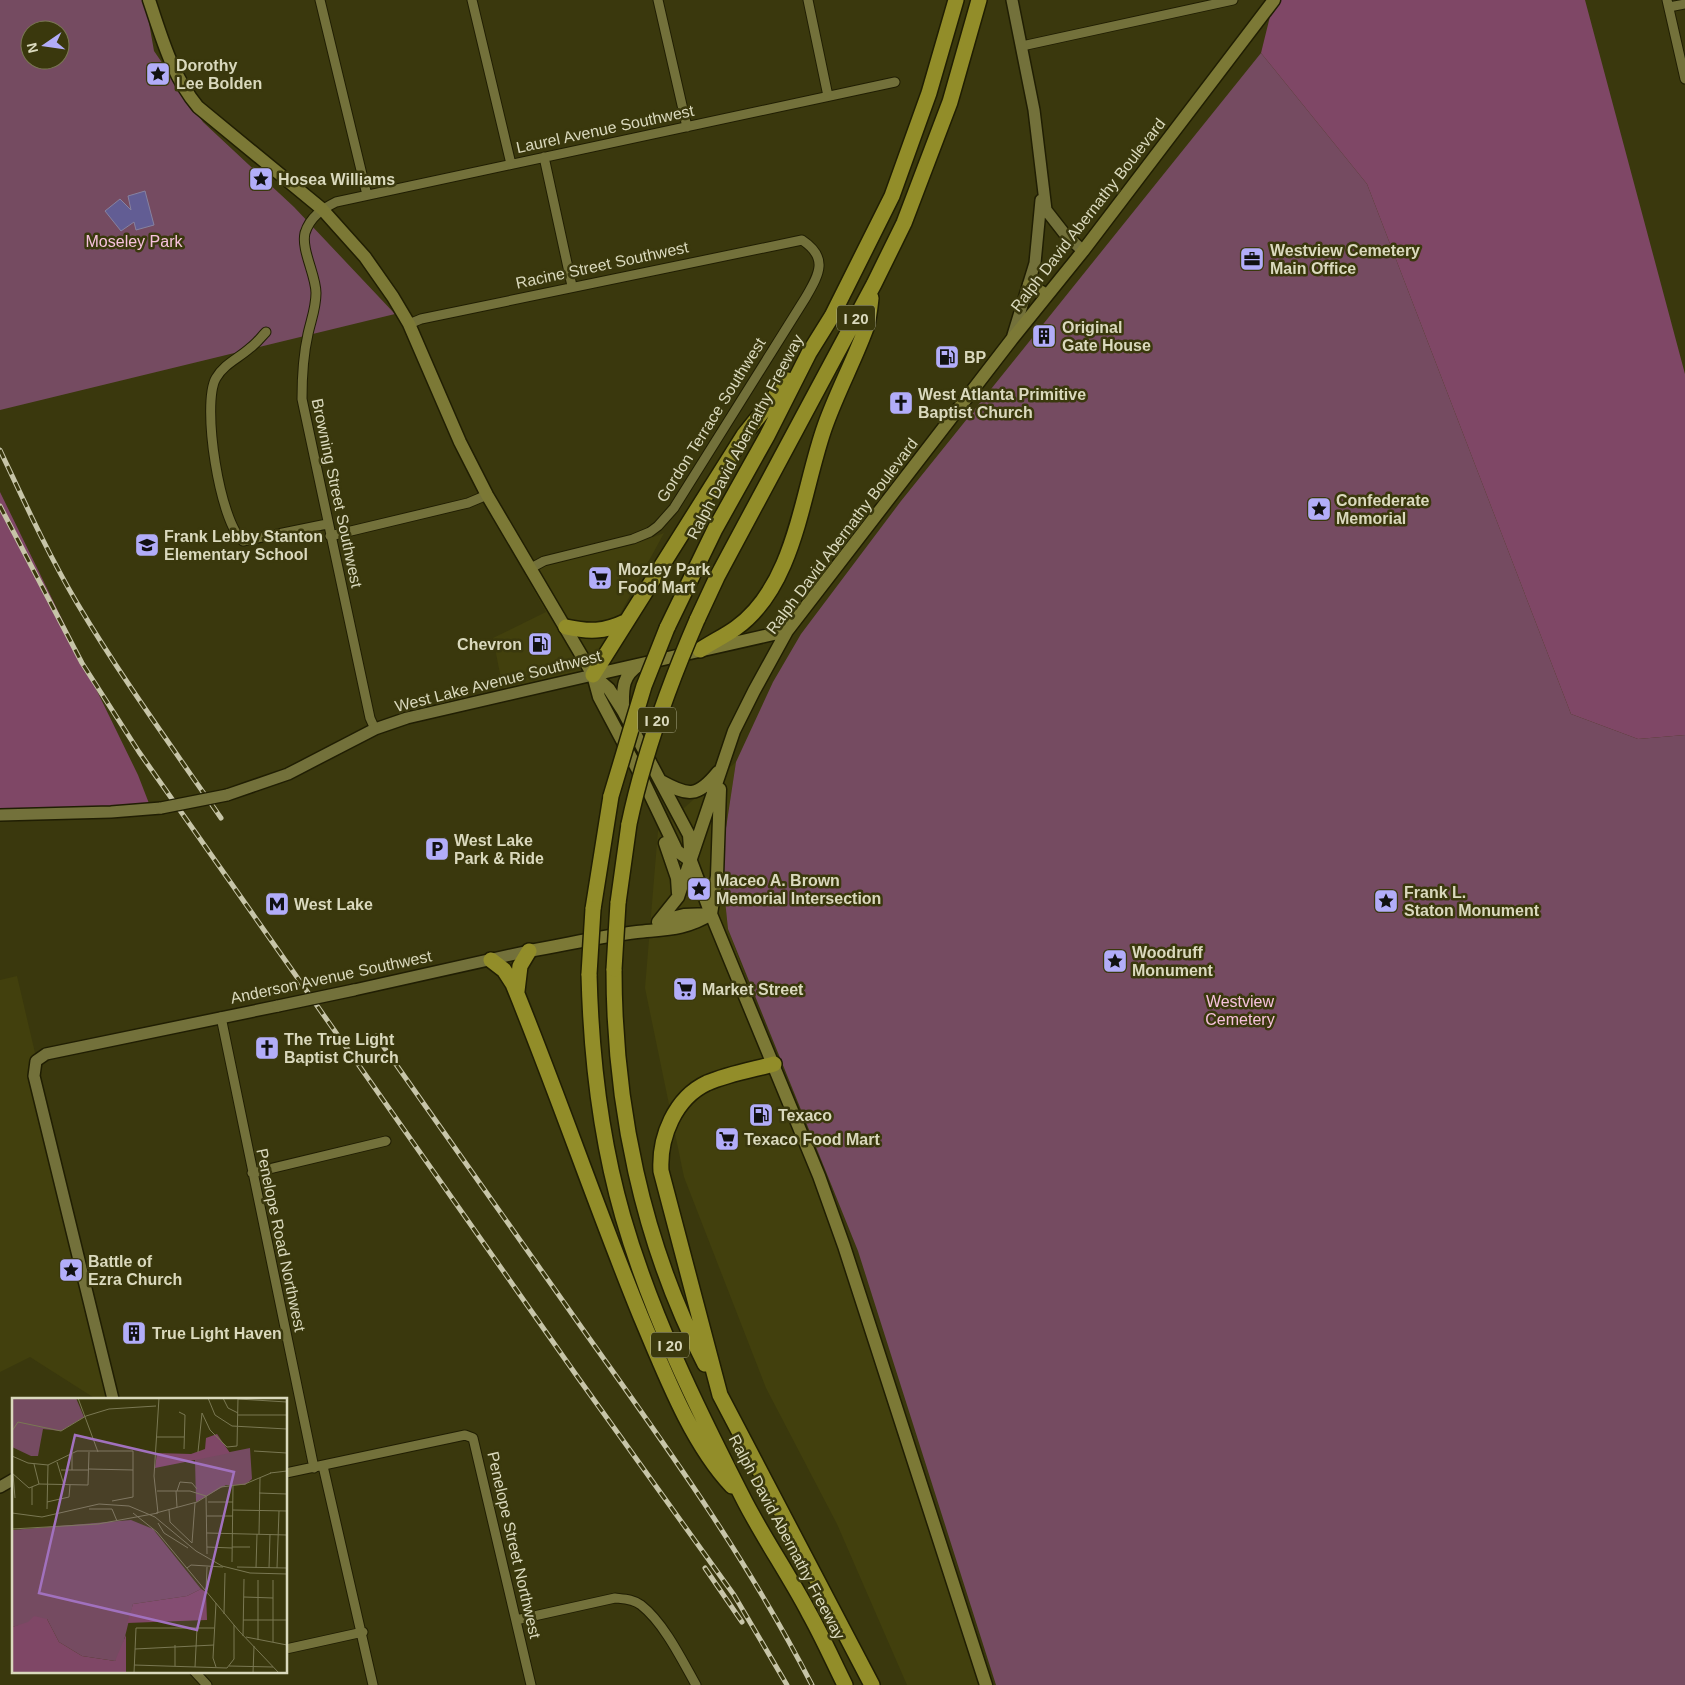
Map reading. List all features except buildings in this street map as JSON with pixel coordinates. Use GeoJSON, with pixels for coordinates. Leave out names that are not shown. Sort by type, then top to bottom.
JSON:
{"type":"FeatureCollection","features":[{"type":"Feature","properties":{"kind":"highway","name":"Ralph David Abernathy Freeway"},"geometry":{"type":"LineString","coordinates":[[845,1685],[809,1613],[743,1498],[662,1326],[622,1216],[610,1165],[596,1089],[589,974],[593,908],[611,796],[644,686],[667,628],[715,529],[767,436],[809,353],[832,316],[892,196],[929,93],[956,0]]}},
{"type":"Feature","properties":{"kind":"highway","name":"I 20"},"geometry":{"type":"LineString","coordinates":[[872,1685],[702,1358],[676,1297],[638,1185],[627,1131],[618,1069],[614,969],[618,903],[629,824],[652,735],[697,620],[721,569],[874,284],[904,223],[933,151],[966,53],[979,0]]}},
{"type":"Feature","properties":{"kind":"highway"},"geometry":{"type":"LineString","coordinates":[[700,650],[737,627],[752,613],[772,585],[786,559],[820,437],[834,398],[867,326],[874,284]]}},
{"type":"Feature","properties":{"kind":"highway"},"geometry":{"type":"LineString","coordinates":[[593,675],[744,435],[809,353]]}},
{"type":"Feature","properties":{"kind":"highway"},"geometry":{"type":"LineString","coordinates":[[566,628],[592,632],[609,630],[625,622]]}},
{"type":"Feature","properties":{"kind":"highway"},"geometry":{"type":"LineString","coordinates":[[517,993],[520,966],[529,952]]}},
{"type":"Feature","properties":{"kind":"highway"},"geometry":{"type":"LineString","coordinates":[[491,960],[509,976],[517,993],[622,1269],[670,1383],[714,1468],[743,1498]]}},
{"type":"Feature","properties":{"kind":"highway"},"geometry":{"type":"LineString","coordinates":[[720,1395],[666,1194],[661,1170],[661,1151],[666,1131],[674,1114],[704,1084],[774,1064]]}},
{"type":"Feature","properties":{"kind":"main road"},"geometry":{"type":"LineString","coordinates":[[149,0],[174,73],[184,90],[198,107],[322,209],[365,257],[409,324],[460,442],[487,495],[593,675],[599,697],[642,778],[676,851],[691,861]]}},
{"type":"Feature","properties":{"kind":"main road","name":"Ralph David Abernathy Boulevard"},"geometry":{"type":"LineString","coordinates":[[658,922],[678,897],[734,731],[788,631],[1047,294],[1084,251],[1274,0]]}},
{"type":"Feature","properties":{"kind":"main road"},"geometry":{"type":"LineString","coordinates":[[1029,285],[1047,294]]}},
{"type":"Feature","properties":{"kind":"main road","name":"West Lake Avenue Southwest"},"geometry":{"type":"LineString","coordinates":[[593,675],[788,631]]}},
{"type":"Feature","properties":{"kind":"main road"},"geometry":{"type":"LineString","coordinates":[[623,711],[624,681],[630,671],[640,664]]}},
{"type":"Feature","properties":{"kind":"main road"},"geometry":{"type":"LineString","coordinates":[[593,675],[609,689],[623,711],[689,835],[691,861],[711,914],[774,1064],[844,1246],[986,1685]]}},
{"type":"Feature","properties":{"kind":"main road"},"geometry":{"type":"LineString","coordinates":[[593,675],[593,700],[664,841],[677,878],[678,897]]}},
{"type":"Feature","properties":{"kind":"main road"},"geometry":{"type":"LineString","coordinates":[[661,781],[683,792],[692,793],[708,784],[721,768]]}},
{"type":"Feature","properties":{"kind":"main road"},"geometry":{"type":"LineString","coordinates":[[711,914],[717,876],[721,768]]}},
{"type":"Feature","properties":{"kind":"main road","name":"Anderson Avenue Southwest"},"geometry":{"type":"LineString","coordinates":[[637,932],[658,922],[684,915],[711,914]]}},
{"type":"Feature","properties":{"kind":"main road","name":"Anderson Avenue Southwest"},"geometry":{"type":"LineString","coordinates":[[529,952],[637,932],[696,924],[711,914]]}},
{"type":"Feature","properties":{"kind":"street"},"geometry":{"type":"LineString","coordinates":[[320,0],[367,195]]}},
{"type":"Feature","properties":{"kind":"street"},"geometry":{"type":"LineString","coordinates":[[472,0],[511,164]]}},
{"type":"Feature","properties":{"kind":"street"},"geometry":{"type":"LineString","coordinates":[[658,0],[687,127]]}},
{"type":"Feature","properties":{"kind":"street"},"geometry":{"type":"LineString","coordinates":[[808,0],[828,96]]}},
{"type":"Feature","properties":{"kind":"street"},"geometry":{"type":"LineString","coordinates":[[1012,0],[1038,134],[1042,191],[1046,210],[1053,221],[1084,251]]}},
{"type":"Feature","properties":{"kind":"street"},"geometry":{"type":"LineString","coordinates":[[1022,46],[1234,0]]}},
{"type":"Feature","properties":{"kind":"street"},"geometry":{"type":"LineString","coordinates":[[1685,4],[1668,4],[1685,79]]}},
{"type":"Feature","properties":{"kind":"street","name":"Laurel Avenue Southwest"},"geometry":{"type":"LineString","coordinates":[[322,209],[336,202],[367,195],[895,82]]}},
{"type":"Feature","properties":{"kind":"street"},"geometry":{"type":"LineString","coordinates":[[544,157],[572,286]]}},
{"type":"Feature","properties":{"kind":"street"},"geometry":{"type":"LineString","coordinates":[[1012,339],[1035,263],[1042,191]]}},
{"type":"Feature","properties":{"kind":"street","name":"Browning Street Southwest"},"geometry":{"type":"LineString","coordinates":[[322,209],[310,220],[305,236],[316,292],[315,308],[302,366],[302,399],[370,718],[375,729]]}},
{"type":"Feature","properties":{"kind":"street","name":"Racine Street Southwest"},"geometry":{"type":"LineString","coordinates":[[409,324],[421,318],[802,240]]}},
{"type":"Feature","properties":{"kind":"street","name":"Gordon Terrace Southwest"},"geometry":{"type":"LineString","coordinates":[[531,568],[544,561],[634,538],[650,532],[674,508],[815,281],[819,272],[820,262],[816,253],[802,240]]}},
{"type":"Feature","properties":{"kind":"street"},"geometry":{"type":"LineString","coordinates":[[266,332],[252,347],[223,368],[210,391],[209,407],[214,456],[229,519],[236,536],[243,541],[328,524]]}},
{"type":"Feature","properties":{"kind":"street"},"geometry":{"type":"LineString","coordinates":[[330,536],[468,503],[487,495]]}},
{"type":"Feature","properties":{"kind":"street","name":"West Lake Avenue Southwest"},"geometry":{"type":"LineString","coordinates":[[0,815],[111,812],[161,808],[227,795],[288,774],[375,729],[407,718],[593,675]]}},
{"type":"Feature","properties":{"kind":"street","name":"Anderson Avenue Southwest"},"geometry":{"type":"LineString","coordinates":[[113,1398],[34,1076],[36,1061],[46,1054],[529,952]]}},
{"type":"Feature","properties":{"kind":"street","name":"Penelope Road Northwest"},"geometry":{"type":"LineString","coordinates":[[220,1017],[252,1173],[318,1467],[363,1632],[373,1685]]}},
{"type":"Feature","properties":{"kind":"street"},"geometry":{"type":"LineString","coordinates":[[252,1173],[386,1141]]}},
{"type":"Feature","properties":{"kind":"street","name":"Penelope Street Northwest"},"geometry":{"type":"LineString","coordinates":[[288,1473],[465,1435],[473,1438],[516,1620],[528,1684]]}},
{"type":"Feature","properties":{"kind":"street"},"geometry":{"type":"LineString","coordinates":[[0,1487],[12,1480]]}},
{"type":"Feature","properties":{"kind":"street"},"geometry":{"type":"LineString","coordinates":[[516,1620],[615,1598],[630,1599],[641,1605],[660,1627],[696,1685]]}},
{"type":"Feature","properties":{"kind":"street"},"geometry":{"type":"LineString","coordinates":[[288,1649],[363,1632]]}},
{"type":"Feature","properties":{"kind":"street"},"geometry":{"type":"LineString","coordinates":[[198,1672],[206,1685]]}},
{"type":"Feature","properties":{"kind":"shaded area"},"geometry":{"type":"Polygon","coordinates":[[[1274,0],[1585,0],[1685,374],[1685,735],[1638,739],[1571,714],[1367,184],[1261,53],[1274,0]]]}},
{"type":"Feature","properties":{"kind":"shaded area"},"geometry":{"type":"Polygon","coordinates":[[[145,191],[154,225],[136,230],[134,222],[121,231],[105,211],[120,199],[131,210],[128,196],[145,191]]]}},
{"type":"Feature","properties":{"kind":"shaded area"},"geometry":{"type":"Polygon","coordinates":[[[0,492],[138,775],[150,806],[0,817],[0,492]]]}},
{"type":"Feature","properties":{"kind":"shaded area"},"geometry":{"type":"Polygon","coordinates":[[[664,533],[602,647],[583,671],[503,689],[493,638],[546,612],[525,575],[544,566],[635,544],[664,533]]]}},
{"type":"Feature","properties":{"kind":"shaded area"},"geometry":{"type":"Polygon","coordinates":[[[736,762],[721,861],[728,929],[809,1148],[986,1685],[907,1685],[837,1524],[766,1388],[684,1177],[645,988],[658,831],[736,762]]]}},
{"type":"Feature","properties":{"kind":"shaded area"},"geometry":{"type":"Polygon","coordinates":[[[17,976],[116,1398],[94,1398],[30,1357],[0,1372],[0,980],[17,976]]]}},
{"type":"Feature","properties":{"kind":"green space","name":"Moseley Park"},"geometry":{"type":"Polygon","coordinates":[[[0,0],[145,0],[154,51],[203,122],[294,207],[395,314],[0,410],[0,0]]]}},
{"type":"Feature","properties":{"kind":"green space","name":"Westview Cemetery"},"geometry":{"type":"Polygon","coordinates":[[[1261,53],[1367,184],[1571,714],[1638,739],[1685,735],[1685,1685],[996,1685],[858,1251],[728,929],[721,861],[736,762],[773,682],[801,634],[901,501],[1261,53]]]}},
{"type":"Feature","properties":{"kind":"railway"},"geometry":{"type":"LineString","coordinates":[[0,450],[46,547],[77,603],[129,685],[221,818]]}},
{"type":"Feature","properties":{"kind":"railway"},"geometry":{"type":"LineString","coordinates":[[0,506],[82,663],[139,752],[579,1379],[734,1595],[787,1685]]}},
{"type":"Feature","properties":{"kind":"railway"},"geometry":{"type":"LineString","coordinates":[[376,1036],[707,1507],[788,1639],[812,1685]]}},
{"type":"Feature","properties":{"kind":"railway"},"geometry":{"type":"LineString","coordinates":[[705,1568],[742,1622]]}},
{"type":"Feature","properties":{"kind":"place","name":"Dorothy Lee Bolden"},"geometry":{"type":"Point","coordinates":[158,74]}},
{"type":"Feature","properties":{"kind":"place","name":"Hosea Williams"},"geometry":{"type":"Point","coordinates":[261,179]}},
{"type":"Feature","properties":{"kind":"place","name":"Westview Cemetery Main Office"},"geometry":{"type":"Point","coordinates":[1252,259]}},
{"type":"Feature","properties":{"kind":"place","name":"Original Gate House"},"geometry":{"type":"Point","coordinates":[1044,336]}},
{"type":"Feature","properties":{"kind":"place","name":"BP"},"geometry":{"type":"Point","coordinates":[947,357]}},
{"type":"Feature","properties":{"kind":"place","name":"West Atlanta Primitive Baptist Church"},"geometry":{"type":"Point","coordinates":[901,403]}},
{"type":"Feature","properties":{"kind":"place","name":"Confederate Memorial"},"geometry":{"type":"Point","coordinates":[1319,509]}},
{"type":"Feature","properties":{"kind":"place","name":"Frank Lebby Stanton Elementary School"},"geometry":{"type":"Point","coordinates":[147,545]}},
{"type":"Feature","properties":{"kind":"place","name":"Mozley Park Food Mart"},"geometry":{"type":"Point","coordinates":[600,578]}},
{"type":"Feature","properties":{"kind":"place","name":"Chevron"},"geometry":{"type":"Point","coordinates":[540,644]}},
{"type":"Feature","properties":{"kind":"place","name":"West Lake Park & Ride"},"geometry":{"type":"Point","coordinates":[437,849]}},
{"type":"Feature","properties":{"kind":"place","name":"Maceo A. Brown Memorial Intersection"},"geometry":{"type":"Point","coordinates":[699,889]}},
{"type":"Feature","properties":{"kind":"place","name":"Frank L. Staton Monument"},"geometry":{"type":"Point","coordinates":[1386,901]}},
{"type":"Feature","properties":{"kind":"place","name":"West Lake"},"geometry":{"type":"Point","coordinates":[277,904]}},
{"type":"Feature","properties":{"kind":"place","name":"Woodruff Monument"},"geometry":{"type":"Point","coordinates":[1115,961]}},
{"type":"Feature","properties":{"kind":"place","name":"Market Street"},"geometry":{"type":"Point","coordinates":[685,989]}},
{"type":"Feature","properties":{"kind":"place","name":"The True Light Baptist Church"},"geometry":{"type":"Point","coordinates":[267,1048]}},
{"type":"Feature","properties":{"kind":"place","name":"Texaco"},"geometry":{"type":"Point","coordinates":[761,1115]}},
{"type":"Feature","properties":{"kind":"place","name":"Texaco Food Mart"},"geometry":{"type":"Point","coordinates":[727,1139]}},
{"type":"Feature","properties":{"kind":"place","name":"Battle of Ezra Church"},"geometry":{"type":"Point","coordinates":[71,1270]}},
{"type":"Feature","properties":{"kind":"place","name":"True Light Haven"},"geometry":{"type":"Point","coordinates":[134,1333]}}]}
